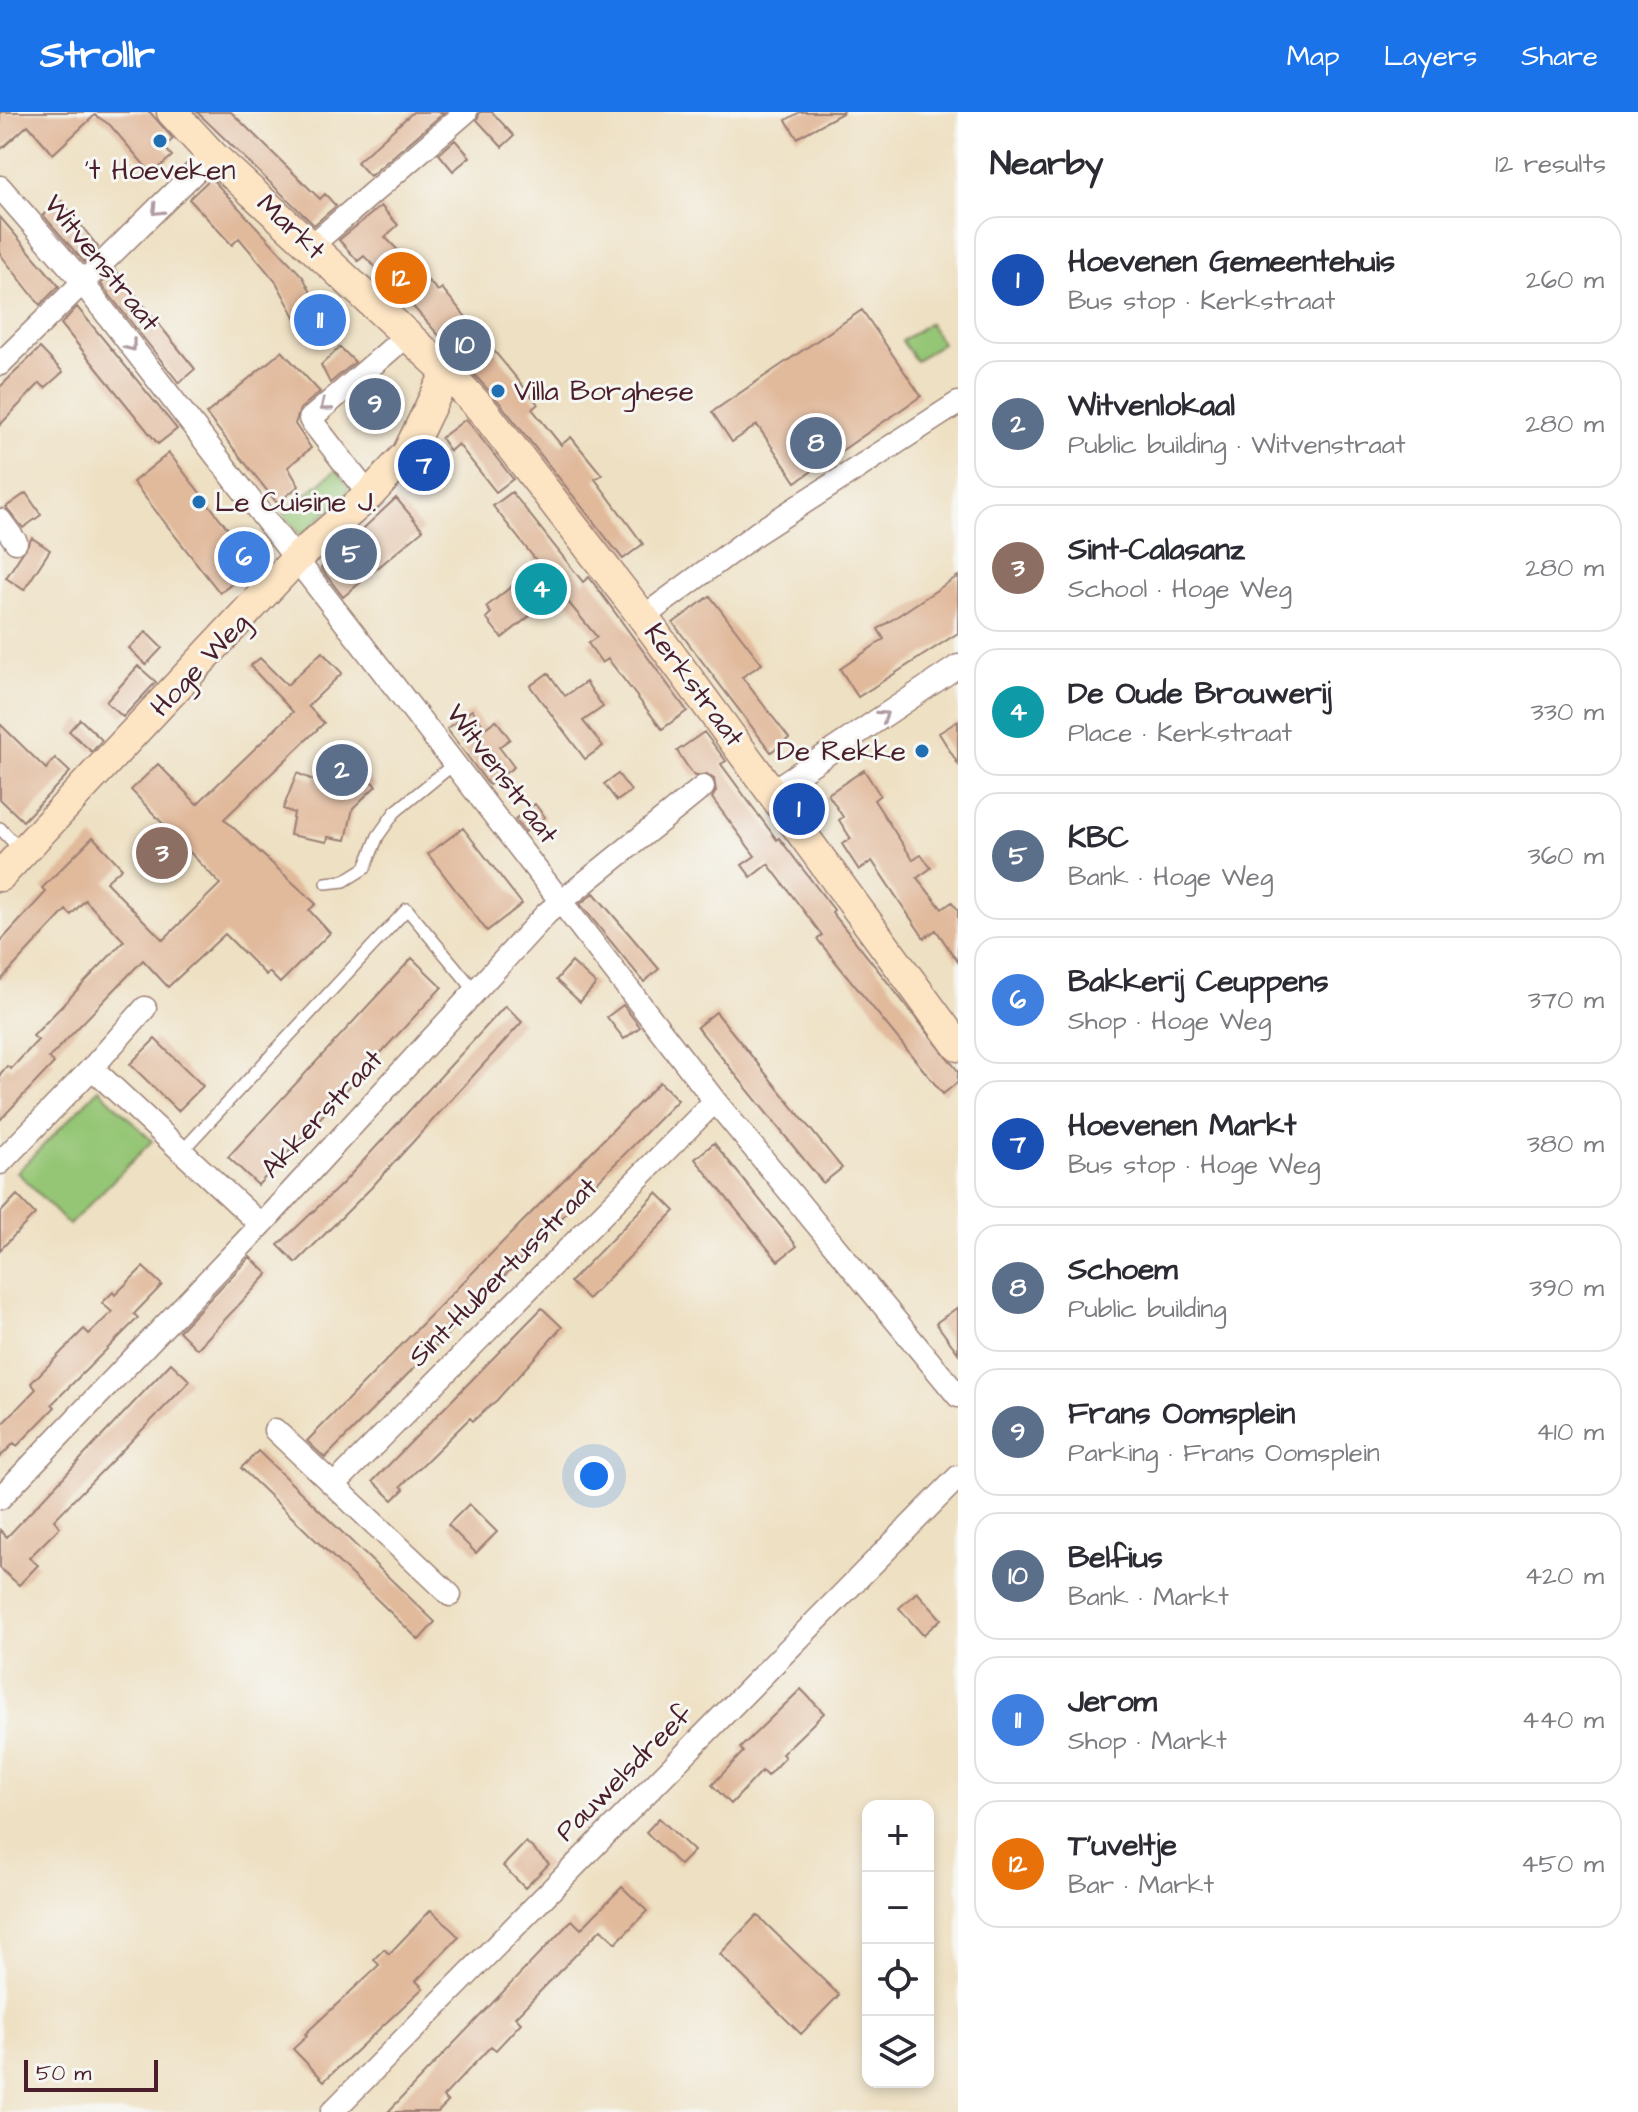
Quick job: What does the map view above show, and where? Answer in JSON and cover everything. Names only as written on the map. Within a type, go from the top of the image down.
[{"type":"main road","name":"Markt","points":[[172,112],[212,155],[405,337],[447,372]]},
{"type":"main road","name":"Hoge Weg","points":[[0,876],[296,559],[369,495],[407,454],[447,372]]},
{"type":"main road","name":"Kerkstraat","points":[[447,372],[485,413],[643,617],[958,1046]]},
{"type":"street","points":[[311,246],[466,112]]},
{"type":"street","points":[[0,364],[212,155]]},
{"type":"street","name":"Witvenstraat","points":[[0,187],[83,284],[456,762],[715,1101],[958,1396]]},
{"type":"street","points":[[369,495],[310,419],[405,337]]},
{"type":"street","points":[[643,617],[757,533],[958,403]]},
{"type":"street","points":[[0,520],[16,542]]},
{"type":"street","points":[[772,791],[958,666]]},
{"type":"street","name":"Akkerstraat","points":[[0,1498],[261,1225],[560,901],[703,787]]},
{"type":"street","points":[[0,1163],[145,1008]]},
{"type":"street","points":[[92,1068],[261,1225]]},
{"type":"street","name":"Sint-Hubertusstraat","points":[[334,1485],[715,1101]]},
{"type":"street","points":[[275,1430],[450,1595]]},
{"type":"street","name":"Pauwelsdreef","points":[[332,2112],[958,1477]]},
{"type":"lane","points":[[326,883],[344,881],[365,868],[378,836],[395,812],[456,762]]},
{"type":"lane","points":[[0,828],[22,852]]},
{"type":"lane","points":[[182,1151],[407,909],[476,992]]},
{"type":"green space","points":[[929,323],[942,343],[916,361],[902,341]]},
{"type":"green space","points":[[336,470],[348,486],[348,492],[301,536],[283,513]]},
{"type":"green space","points":[[99,1089],[152,1141],[69,1225],[17,1172]]},
{"type":"building","points":[[0,112],[150,112],[173,139],[164,147],[172,156],[152,174],[110,125],[95,115],[53,154],[28,125],[0,150]]},
{"type":"building","points":[[197,112],[231,112],[320,199],[325,194],[336,206],[314,225]]},
{"type":"building","points":[[413,112],[445,112],[370,176],[357,162]]},
{"type":"building","points":[[480,112],[492,112],[514,136],[502,147],[477,120]]},
{"type":"building","points":[[800,112],[844,112],[797,138],[786,120]]},
{"type":"building","points":[[455,140],[470,157],[453,171],[439,154]]},
{"type":"building","points":[[211,178],[303,277],[327,323],[305,335],[276,282],[239,238],[232,245],[189,199]]},
{"type":"building","points":[[62,201],[98,247],[84,262],[43,215]]},
{"type":"building","points":[[381,206],[398,225],[385,237],[438,291],[442,288],[538,404],[532,409],[561,445],[571,437],[602,475],[595,479],[643,544],[623,559],[499,402],[398,290],[408,279],[394,286],[364,256],[358,261],[339,240]]},
{"type":"building","points":[[0,217],[59,286],[40,305],[0,254]]},
{"type":"building","points":[[115,270],[195,369],[179,383],[101,284]]},
{"type":"building","points":[[77,307],[177,429],[158,444],[61,324]]},
{"type":"building","points":[[862,310],[921,396],[796,482],[757,425],[732,442],[712,412]]},
{"type":"building","points":[[340,347],[355,362],[330,383],[321,365]]},
{"type":"building","points":[[40,348],[63,372],[45,388],[40,383],[0,425],[0,387]]},
{"type":"building","points":[[282,351],[320,392],[300,409],[295,424],[311,448],[288,467],[299,486],[277,503],[206,414]]},
{"type":"building","points":[[466,419],[513,479],[496,492],[458,444],[450,451],[441,438]]},
{"type":"building","points":[[169,453],[256,565],[220,593],[133,482]]},
{"type":"building","points":[[512,492],[583,582],[589,577],[687,711],[662,729],[608,659],[602,663],[588,643],[597,637],[564,597],[550,608],[546,603],[502,638],[486,618],[491,613],[486,607],[539,564],[493,506]]},
{"type":"building","points":[[26,493],[41,515],[23,528],[6,507]]},
{"type":"building","points":[[396,498],[423,530],[343,597],[321,568]]},
{"type":"building","points":[[32,538],[50,550],[24,590],[6,578]]},
{"type":"building","points":[[958,576],[958,633],[858,697],[840,669],[884,639],[878,629]]},
{"type":"building","points":[[710,596],[762,664],[742,677],[789,738],[771,752],[673,623]]},
{"type":"building","points":[[146,632],[162,648],[146,665],[129,648]]},
{"type":"building","points":[[322,652],[342,673],[308,706],[324,723],[224,819],[316,904],[309,910],[330,933],[280,983],[269,972],[266,975],[225,934],[168,987],[143,960],[49,1058],[54,1063],[0,1120],[0,1074],[7,1066],[11,1069],[38,1040],[33,1036],[124,941],[85,900],[71,915],[66,910],[0,981],[0,942],[46,892],[42,888],[93,837],[122,868],[106,882],[163,940],[220,884],[131,790],[158,764],[197,804],[293,712],[250,666],[260,658],[287,685]]},
{"type":"building","points":[[138,666],[156,682],[123,717],[106,702]]},
{"type":"building","points":[[548,673],[565,696],[586,682],[603,707],[583,721],[603,746],[585,759],[530,686]]},
{"type":"building","points":[[472,710],[485,728],[496,720],[510,739],[499,747],[514,767],[489,785],[447,729]]},
{"type":"building","points":[[80,719],[102,740],[92,752],[69,731]]},
{"type":"building","points":[[958,721],[958,764],[939,733]]},
{"type":"building","points":[[0,724],[46,769],[55,758],[70,772],[23,821],[0,799]]},
{"type":"building","points":[[704,732],[726,761],[721,764],[777,840],[779,838],[834,910],[832,912],[958,1071],[958,1082],[943,1094],[817,939],[822,935],[768,864],[751,877],[742,865],[755,856],[712,798],[716,791],[714,779],[707,774],[694,776],[677,751]]},
{"type":"building","points":[[354,754],[368,769],[363,773],[376,786],[353,808],[346,840],[328,837],[327,842],[290,835],[294,813],[283,809],[297,773],[313,780],[339,756],[346,762]]},
{"type":"building","points":[[864,770],[880,795],[874,800],[913,860],[921,855],[931,868],[917,878],[942,909],[952,902],[958,910],[958,962],[936,930],[924,938],[872,861],[859,870],[842,844],[851,839],[839,820],[843,817],[828,794]]},
{"type":"building","points":[[618,774],[631,791],[617,801],[604,784]]},
{"type":"building","points":[[535,804],[545,817],[525,832],[515,819]]},
{"type":"building","points":[[463,828],[522,904],[487,931],[428,854]]},
{"type":"building","points":[[594,893],[659,969],[644,982],[580,904]]},
{"type":"building","points":[[412,958],[442,987],[258,1185],[228,1157]]},
{"type":"building","points":[[572,962],[596,984],[580,1002],[556,980]]},
{"type":"building","points":[[623,1005],[640,1027],[624,1039],[607,1017]]},
{"type":"building","points":[[505,1006],[522,1022],[371,1188],[296,1263],[278,1245],[342,1184]]},
{"type":"building","points":[[716,1012],[842,1168],[823,1183],[697,1027]]},
{"type":"building","points":[[155,1039],[203,1086],[178,1111],[130,1064]]},
{"type":"building","points":[[660,1082],[678,1100],[325,1458],[307,1441]]},
{"type":"building","points":[[714,1143],[797,1246],[778,1261],[695,1159]]},
{"type":"building","points":[[657,1193],[675,1211],[588,1299],[570,1282]]},
{"type":"building","points":[[17,1195],[35,1214],[0,1250],[0,1213]]},
{"type":"building","points":[[250,1257],[268,1274],[197,1349],[179,1331]]},
{"type":"building","points":[[143,1267],[162,1285],[134,1314],[138,1318],[52,1404],[55,1407],[17,1446],[14,1443],[0,1457],[0,1426],[36,1389],[31,1383],[84,1329],[89,1334],[112,1312],[102,1303],[113,1292],[115,1295]]},
{"type":"building","points":[[958,1307],[958,1353],[936,1323]]},
{"type":"building","points":[[542,1308],[562,1327],[497,1400],[473,1421],[470,1418],[401,1486],[404,1489],[393,1500],[373,1481]]},
{"type":"building","points":[[171,1363],[190,1381],[54,1520],[60,1527],[29,1558],[38,1565],[19,1585],[0,1568],[0,1530],[7,1537]]},
{"type":"building","points":[[258,1451],[435,1622],[419,1640],[241,1468]]},
{"type":"building","points":[[469,1504],[497,1532],[476,1553],[448,1525]]},
{"type":"building","points":[[917,1592],[941,1619],[923,1635],[899,1608]]},
{"type":"building","points":[[801,1689],[824,1713],[782,1754],[785,1757],[767,1776],[762,1771],[731,1804],[712,1785],[743,1752],[740,1748]]},
{"type":"building","points":[[659,1818],[694,1851],[680,1865],[646,1832]]},
{"type":"building","points":[[526,1842],[549,1864],[525,1888],[503,1866]]},
{"type":"building","points":[[622,1887],[647,1911],[616,1943],[601,1929],[515,2017],[521,2023],[496,2050],[491,2046],[443,2097],[448,2102],[438,2112],[388,2112],[572,1920],[581,1929]]},
{"type":"building","points":[[431,1910],[459,1937],[416,1981],[423,1988],[324,2081],[293,2049],[379,1965],[374,1959],[384,1949],[389,1954]]},
{"type":"building","points":[[757,1915],[839,1995],[801,2034],[720,1954]]},
{"type":"place","name":"'t Hoeveken","points":[[160,141]]},
{"type":"place","name":"T'uveltje","points":[[401,278]]},
{"type":"place","name":"Jerom","points":[[320,320]]},
{"type":"place","name":"Belfius","points":[[465,345]]},
{"type":"place","name":"Villa Borghese","points":[[498,391]]},
{"type":"place","name":"Frans Oomsplein","points":[[375,404]]},
{"type":"place","name":"Schoem","points":[[816,443]]},
{"type":"place","name":"Hoevenen Markt","points":[[424,465]]},
{"type":"place","name":"Le Cuisine J.","points":[[199,502]]},
{"type":"place","name":"KBC","points":[[351,554]]},
{"type":"place","name":"Bakkerij Ceuppens","points":[[244,557]]},
{"type":"place","name":"De Oude Brouwerij","points":[[541,589]]},
{"type":"place","name":"De Rekke","points":[[922,751]]},
{"type":"place","name":"Witvenlokaal","points":[[342,770]]},
{"type":"place","name":"Hoevenen Gemeentehuis","points":[[799,809]]},
{"type":"place","name":"Sint-Calasanz","points":[[162,853]]}]
